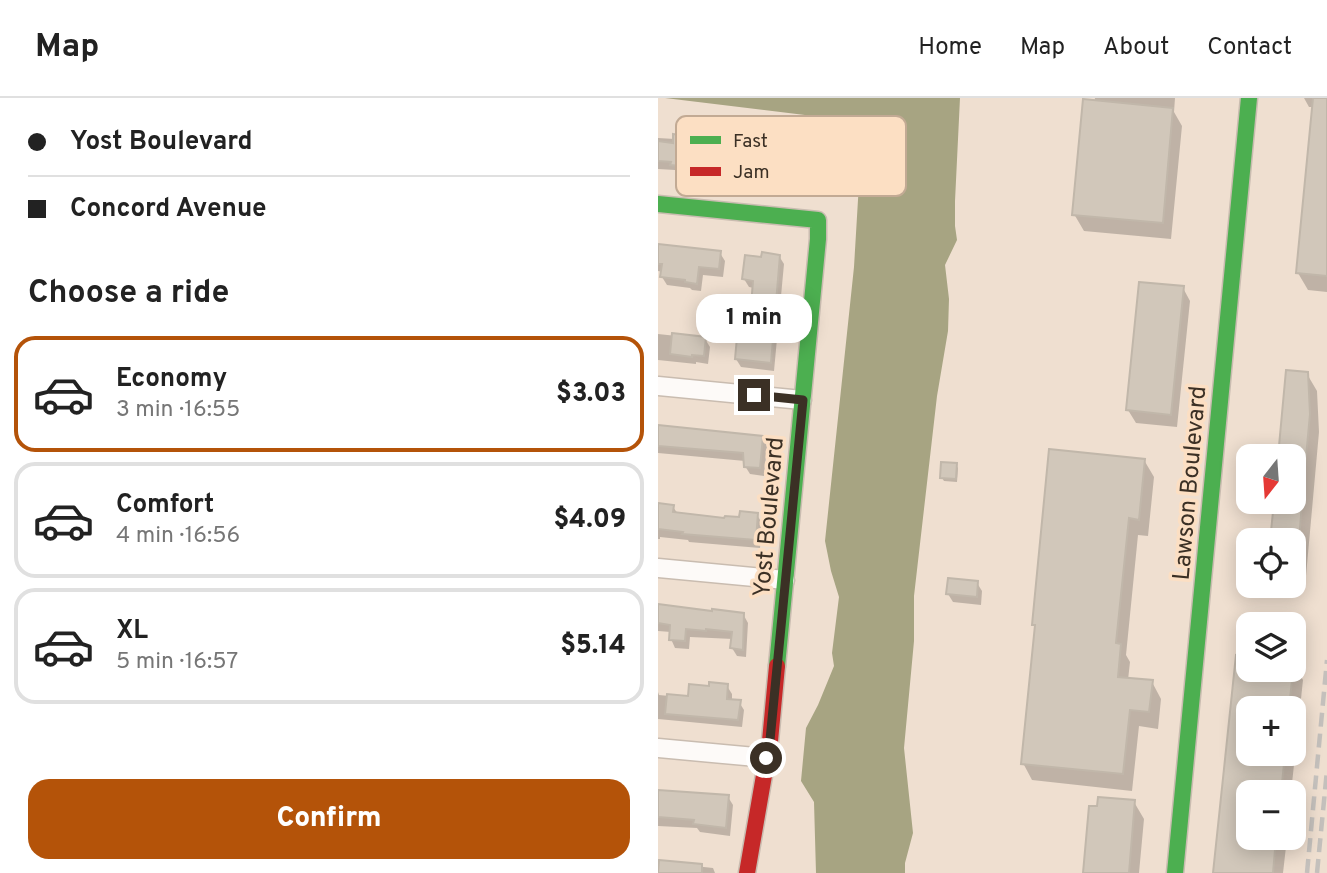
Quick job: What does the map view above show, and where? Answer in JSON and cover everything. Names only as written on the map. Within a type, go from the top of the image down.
[{"type":"street","name":"Lawson Boulevard","points":[[1175,873],[1249,98]]},
{"type":"street","name":"Yost Boulevard","points":[[658,204],[818,220],[770,740],[747,873]]},
{"type":"street","points":[[658,386],[803,400]]},
{"type":"street","points":[[658,568],[785,580]]},
{"type":"street","points":[[658,748],[766,758]]},
{"type":"shaded area","points":[[665,98],[960,98],[955,201],[957,240],[945,265],[949,299],[948,331],[937,396],[914,596],[914,641],[904,748],[913,833],[905,873],[816,873],[814,802],[801,781],[806,728],[834,666],[832,653],[839,597],[825,541],[854,267],[858,196],[906,196],[906,116],[813,116]]},
{"type":"building","points":[[1313,98],[1327,98],[1327,276],[1296,273]]},
{"type":"building","points":[[1083,99],[1173,108],[1163,223],[1072,215]]},
{"type":"building","points":[[673,134],[676,134],[676,166],[670,165],[671,162],[658,161],[658,141],[673,143]]},
{"type":"building","points":[[658,244],[721,251],[719,269],[699,267],[697,284],[660,277],[662,264],[658,264]]},
{"type":"building","points":[[762,252],[780,255],[771,363],[735,359],[737,337],[751,338],[753,281],[742,279],[745,255],[761,257]]},
{"type":"building","points":[[1139,282],[1184,286],[1171,415],[1126,410]]},
{"type":"building","points":[[672,333],[706,337],[704,356],[670,354]]},
{"type":"building","points":[[1286,370],[1308,372],[1310,414],[1306,457],[1306,444],[1279,444]]},
{"type":"building","points":[[658,425],[763,436],[760,468],[744,467],[743,453],[658,446]]},
{"type":"building","points":[[1049,449],[1145,459],[1139,520],[1129,518],[1116,643],[1121,644],[1118,677],[1153,680],[1149,712],[1130,710],[1123,774],[1021,764]]},
{"type":"building","points":[[941,462],[957,463],[956,479],[940,478]]},
{"type":"building","points":[[658,503],[674,505],[673,512],[724,518],[739,517],[740,511],[758,513],[756,540],[682,534],[683,532],[658,529]]},
{"type":"building","points":[[1273,514],[1301,514],[1300,528],[1271,528]]},
{"type":"building","points":[[948,578],[978,581],[977,597],[946,594]]},
{"type":"building","points":[[658,604],[744,613],[743,650],[730,648],[732,632],[686,629],[685,641],[669,640],[670,625],[658,623]]},
{"type":"building","points":[[1236,655],[1236,682],[1292,682],[1290,696],[1236,696],[1236,766],[1284,766],[1282,780],[1236,780],[1236,850],[1275,850],[1273,873],[1213,873]]},
{"type":"building","points":[[709,682],[728,684],[727,699],[741,700],[738,720],[665,714],[667,694],[688,696],[689,684],[709,686]]},
{"type":"building","points":[[658,790],[729,795],[726,828],[693,824],[694,820],[658,817]]},
{"type":"building","points":[[1098,797],[1135,800],[1129,873],[1083,873],[1089,806],[1097,806]]},
{"type":"building","points":[[659,860],[702,864],[702,873],[658,873]]},
{"type":"railway","points":[[1307,873],[1327,660]]},
{"type":"railway","points":[[1317,873],[1327,770]]},
{"type":"traffic: fast","points":[[1175,873],[1249,98]]},
{"type":"traffic: fast","points":[[658,204],[818,220],[777,666]]},
{"type":"traffic: jam","points":[[747,873],[770,741],[777,666]]},
{"type":"route","points":[[754,395],[803,400],[770,740],[766,758]]}]
